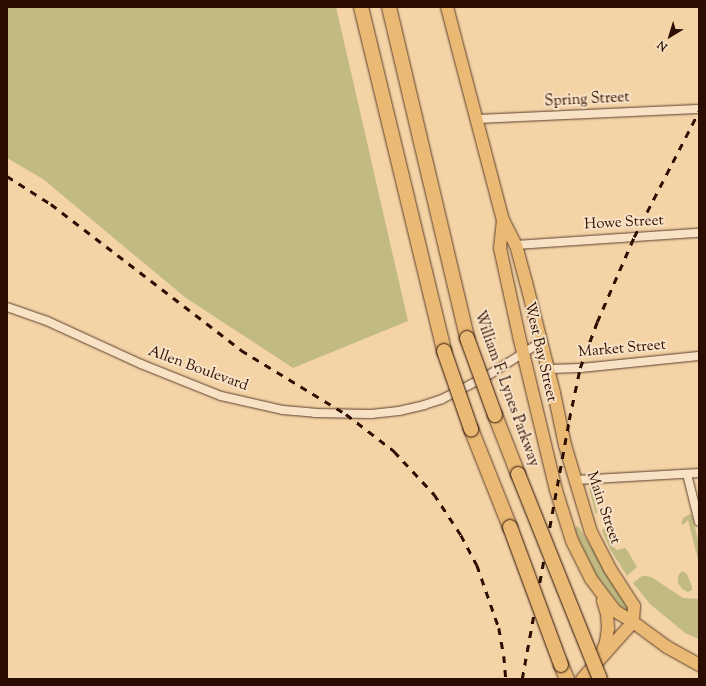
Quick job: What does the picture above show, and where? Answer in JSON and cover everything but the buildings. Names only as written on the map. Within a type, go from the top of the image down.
[{"type":"highway","points":[[361,7],[444,351],[471,429],[510,527],[566,679]]},
{"type":"highway","name":"William F. Lynes Parkway","points":[[389,7],[467,338],[518,474],[600,679]]},
{"type":"main road","name":"West Bay Street","points":[[447,7],[503,220],[516,245],[548,369],[565,445]]},
{"type":"main road","name":"West Bay Street","points":[[503,220],[500,248],[523,354],[556,490],[572,541],[581,561],[601,594]]},
{"type":"main road","name":"Main Street","points":[[565,445],[591,532],[599,549],[634,606],[633,622]]},
{"type":"main road","points":[[601,594],[615,611],[633,622],[667,647],[699,665]]},
{"type":"main road","points":[[599,660],[606,642],[608,628],[607,614],[601,594]]},
{"type":"main road","points":[[582,679],[633,622]]},
{"type":"street","name":"Spring Street","points":[[476,119],[699,109]]},
{"type":"street","name":"Howe Street","points":[[516,245],[699,233]]},
{"type":"street","name":"Allen Boulevard","points":[[7,307],[48,321],[141,364],[221,396],[283,410],[315,413],[371,414],[399,411],[424,405],[442,398],[523,354],[541,342]]},
{"type":"street","name":"Market Street","points":[[548,369],[580,368],[699,356]]},
{"type":"street","points":[[576,480],[699,473]]},
{"type":"street","points":[[687,474],[699,522]]},
{"type":"shaded area","points":[[7,7],[336,7],[408,321],[293,368],[186,298],[43,179],[7,158]]},
{"type":"shaded area","points":[[599,482],[601,484],[593,495],[597,512],[596,515],[589,489],[594,484]]},
{"type":"shaded area","points":[[690,514],[692,516],[699,543],[699,564],[688,520],[684,524],[681,524],[683,518]]},
{"type":"shaded area","points":[[578,526],[629,607],[627,614],[597,576],[579,539],[575,528]]},
{"type":"shaded area","points":[[612,527],[610,531],[615,537],[614,540],[610,541],[611,545],[617,550],[625,548],[637,567],[627,576],[610,549],[602,531],[603,529]]},
{"type":"shaded area","points":[[682,571],[687,574],[692,587],[692,590],[688,592],[682,589],[678,583],[678,576]]},
{"type":"shaded area","points":[[642,576],[653,578],[683,598],[699,599],[699,639],[685,633],[650,604],[633,583]]},
{"type":"railway","points":[[522,679],[569,420],[580,368],[597,322],[634,237],[699,111]]},
{"type":"railway","points":[[7,176],[51,204],[241,350],[346,414],[394,451],[434,494],[461,535],[477,565],[499,628],[506,679]]}]
